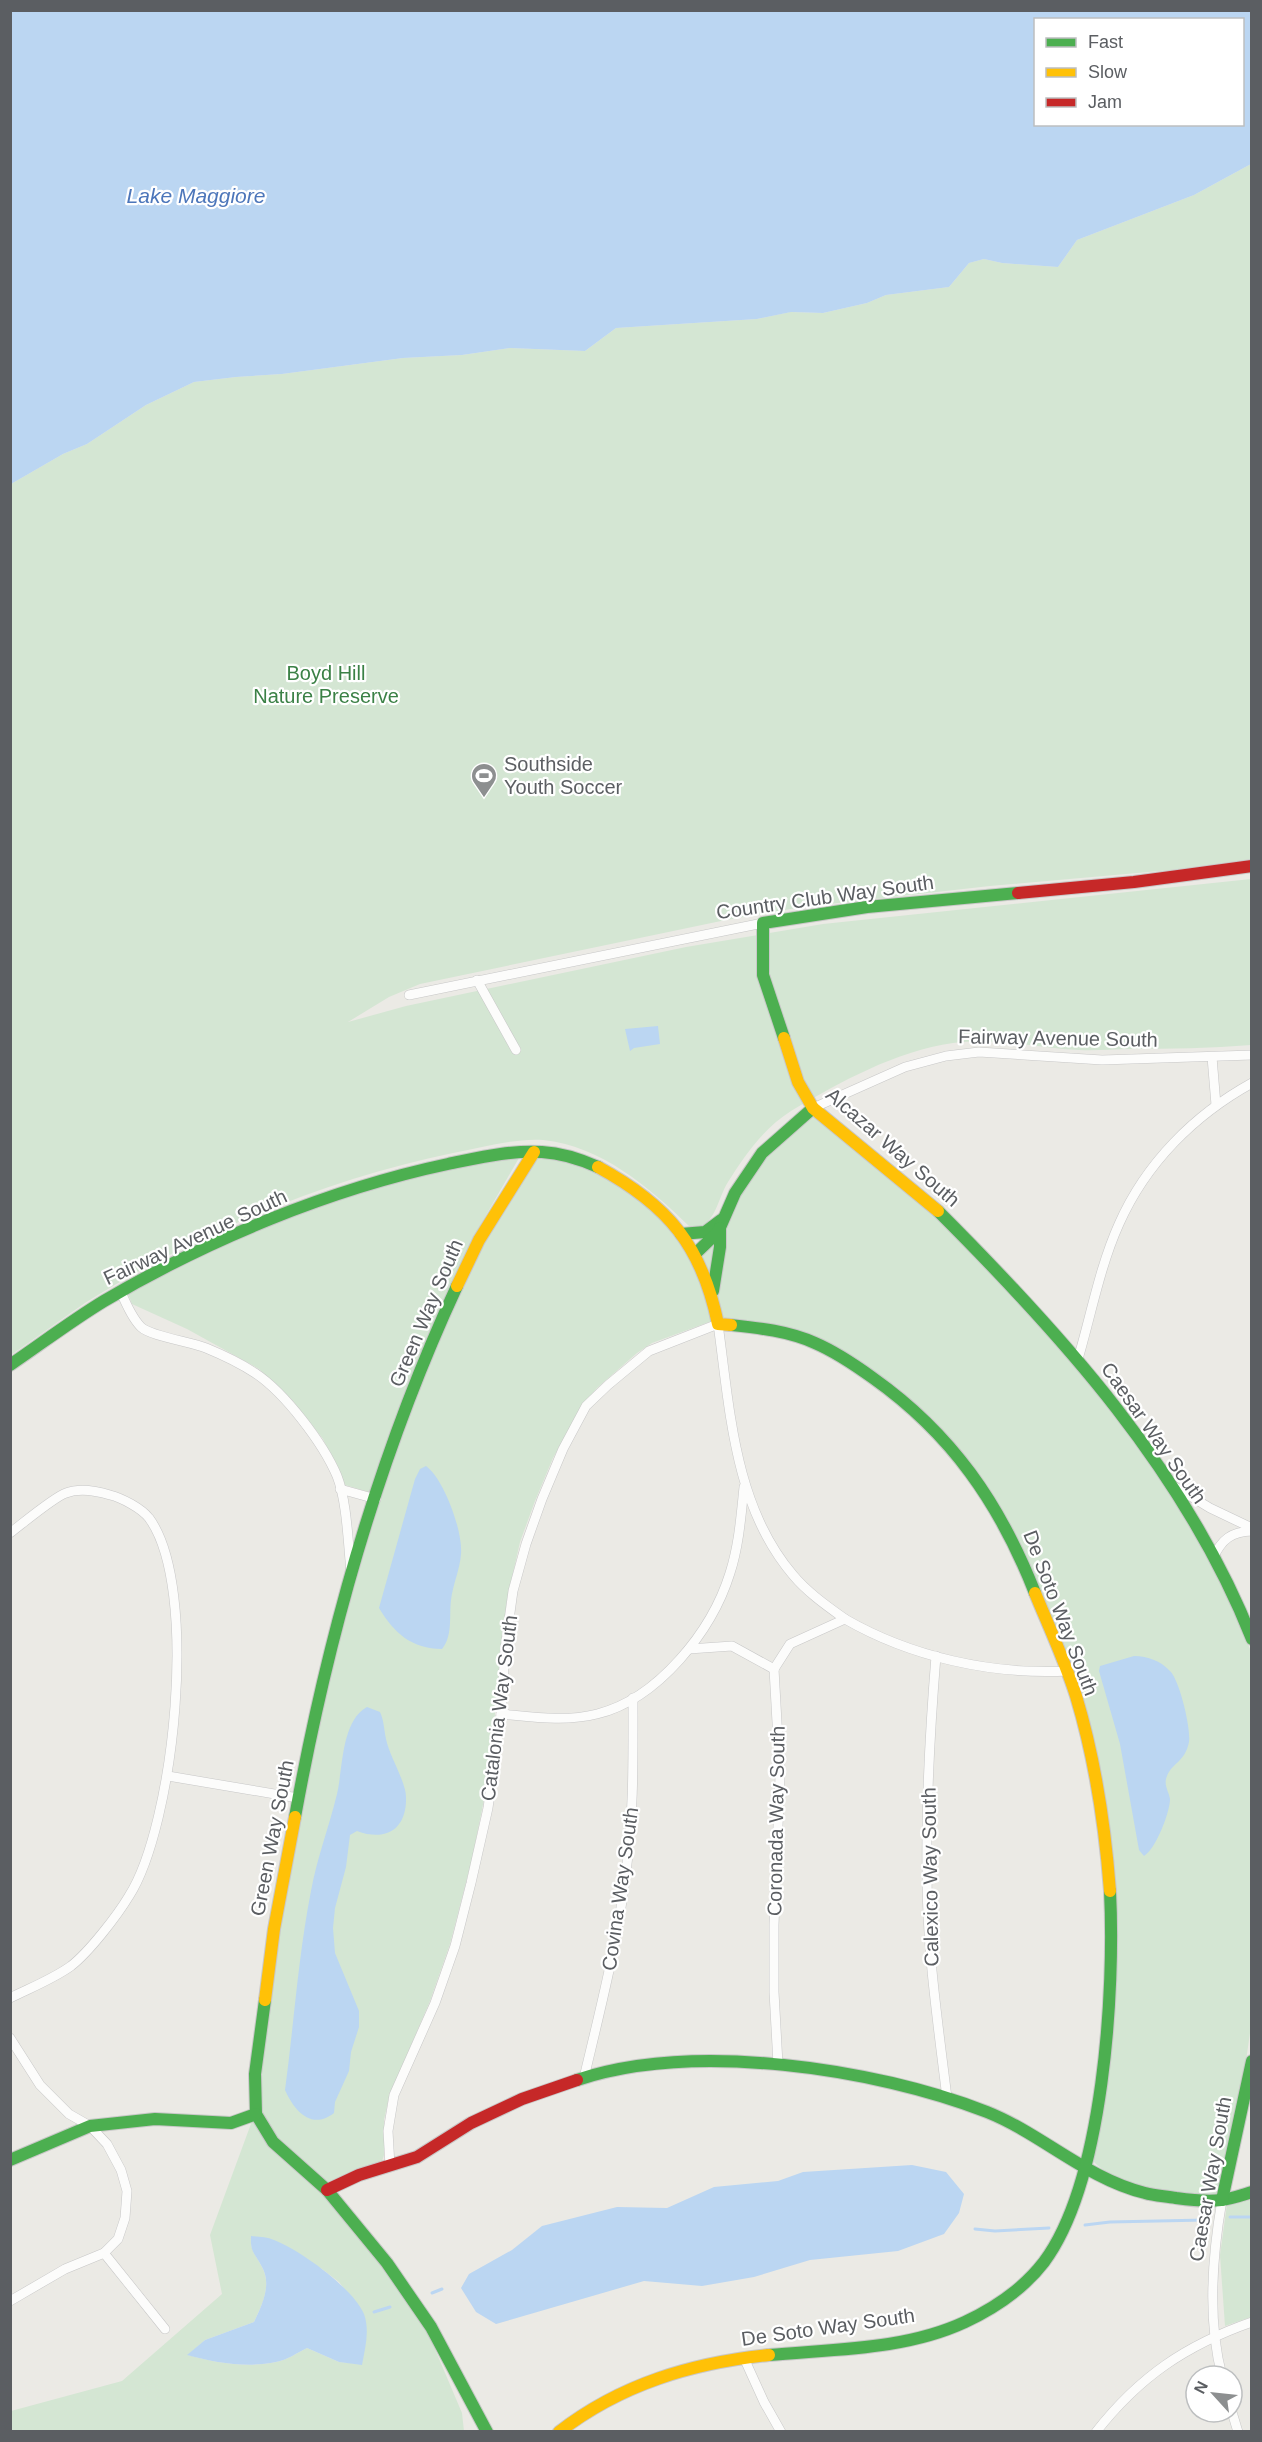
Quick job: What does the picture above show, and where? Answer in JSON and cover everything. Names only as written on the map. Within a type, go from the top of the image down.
[{"type":"street","name":"Country Club Way South","points":[[409,995],[763,923],[867,907],[1134,882],[1251,866]]},
{"type":"street","name":"Alcazar Way South","points":[[763,923],[764,975],[798,1082],[813,1108],[929,1201],[1015,1288],[1078,1359]]},
{"type":"street","points":[[477,980],[516,1050]]},
{"type":"street","name":"Fairway Avenue South","points":[[695,1254],[714,1238],[746,1174],[762,1153],[798,1119],[813,1108],[905,1067],[946,1056],[979,1052],[1102,1060],[1251,1055]]},
{"type":"street","points":[[1212,1057],[1216,1105]]},
{"type":"street","name":"Caesar Way South","points":[[1251,1083],[1188,1126],[1163,1153],[1138,1188],[1119,1223],[1107,1255],[1078,1359],[1114,1404],[1170,1484],[1214,1558],[1239,1606],[1251,1639]]},
{"type":"street","name":"Fairway Avenue South","points":[[10,1365],[121,1292],[271,1218],[344,1192],[421,1169],[495,1155],[534,1152],[555,1154],[610,1173],[634,1188],[654,1205],[681,1234],[695,1254],[705,1274],[718,1324]]},
{"type":"street","name":"Green Way South","points":[[256,2114],[255,2074],[264,2000],[298,1798],[322,1688],[351,1573],[431,1343],[479,1240],[534,1152]]},
{"type":"street","points":[[681,1234],[705,1232],[722,1222]]},
{"type":"street","points":[[712,1296],[722,1222]]},
{"type":"street","name":"Green Way South","points":[[121,1292],[129,1310],[142,1329],[205,1348],[257,1373],[289,1405],[319,1442],[338,1477],[351,1573]]},
{"type":"street","points":[[718,1324],[733,1433],[744,1485],[757,1519],[774,1550],[794,1576],[845,1619],[889,1641],[936,1656],[990,1668],[1029,1673],[1068,1671]]},
{"type":"street","name":"De Soto Way South","points":[[559,2432],[591,2407],[626,2390],[661,2377],[744,2358],[893,2343],[962,2324],[986,2313],[1024,2284],[1050,2252],[1068,2219],[1085,2166],[1109,2019],[1111,1946],[1108,1870],[1099,1796],[1068,1671],[1006,1527],[959,1457],[928,1421],[886,1386],[853,1364],[811,1341],[768,1329],[718,1324]]},
{"type":"street","name":"Catalonia Way South","points":[[390,2166],[388,2131],[394,2096],[435,2003],[455,1946],[488,1808],[501,1714],[505,1649],[513,1591],[526,1544],[563,1449],[586,1406],[608,1384],[649,1351],[718,1324]]},
{"type":"street","points":[[1170,1484],[1251,1529]]},
{"type":"street","points":[[501,1714],[541,1718],[574,1718],[616,1708],[662,1678],[689,1649],[709,1620],[730,1574],[739,1534],[744,1485]]},
{"type":"street","points":[[340,1488],[376,1499]]},
{"type":"street","points":[[10,1533],[65,1493],[95,1491],[120,1497],[148,1516],[169,1564],[175,1602],[175,1702],[168,1776],[146,1864],[129,1897],[71,1965],[10,1998]]},
{"type":"street","points":[[1214,1558],[1226,1537],[1251,1529]]},
{"type":"street","points":[[689,1649],[732,1646],[774,1669],[789,1644],[845,1619]]},
{"type":"street","name":"Calexico Way South","points":[[936,1656],[928,1750],[927,1877],[933,1988],[947,2098]]},
{"type":"street","name":"Coronada Way South","points":[[774,1669],[780,1776],[774,1925],[774,1992],[778,2064]]},
{"type":"street","name":"Covina Way South","points":[[584,2078],[608,1979],[626,1872],[633,1789],[633,1698]]},
{"type":"street","points":[[168,1776],[298,1798]]},
{"type":"street","points":[[10,2038],[40,2085],[69,2114],[90,2126],[107,2144],[121,2170],[126,2192],[125,2218],[118,2239],[104,2253],[65,2269],[10,2301]]},
{"type":"street","points":[[327,2190],[359,2175],[417,2157],[471,2123],[522,2099],[584,2078],[633,2068],[686,2062],[730,2061],[778,2064],[829,2071],[890,2083],[947,2098],[989,2113],[1025,2130],[1115,2182],[1144,2193],[1198,2201],[1222,2200],[1251,2192]]},
{"type":"street","name":"Caesar Way South","points":[[1220,2364],[1212,2298],[1213,2263],[1222,2200],[1251,2061]]},
{"type":"street","points":[[10,2160],[90,2126],[155,2119],[186,2119],[211,2124],[231,2123],[256,2114],[273,2142],[327,2190],[387,2263],[431,2327],[487,2432]]},
{"type":"street","points":[[104,2253],[165,2329]]},
{"type":"street","points":[[1096,2432],[1111,2412],[1137,2386],[1176,2357],[1216,2334],[1251,2322]]},
{"type":"street","points":[[744,2358],[781,2432]]},
{"type":"green space","name":"Boyd Hill Nature Preserve","points":[[1251,164],[1251,859],[1171,870],[990,886],[802,907],[721,921],[420,984],[389,997],[348,1022],[406,1006],[686,947],[823,924],[1251,879],[1251,1045],[1085,1050],[969,1041],[911,1053],[849,1079],[791,1111],[772,1125],[748,1152],[728,1182],[713,1215],[697,1229],[689,1226],[641,1183],[623,1171],[585,1150],[564,1144],[543,1140],[509,1142],[405,1164],[310,1194],[216,1232],[171,1254],[85,1303],[11,1355],[11,484],[63,454],[87,444],[146,405],[194,382],[282,374],[403,358],[462,355],[510,348],[585,351],[616,328],[757,319],[790,312],[823,313],[867,303],[886,295],[949,287],[969,263],[984,259],[1002,263],[1058,267],[1077,240],[1194,195]]},
{"type":"green space","points":[[814,1115],[900,1182],[946,1225],[984,1263],[1098,1394],[1149,1462],[1195,1534],[1234,1610],[1250,1649],[1251,2026],[1244,2075],[1218,2195],[1187,2194],[1130,2182],[1100,2167],[1091,2158],[1114,2016],[1116,1903],[1115,1867],[1096,1750],[1079,1692],[967,1458],[932,1418],[896,1386],[856,1360],[723,1321],[699,1251],[767,1156]]},
{"type":"green space","points":[[532,1157],[560,1161],[588,1169],[638,1198],[659,1217],[678,1239],[693,1264],[706,1294],[712,1321],[652,1343],[637,1353],[597,1388],[582,1406],[553,1458],[520,1542],[507,1600],[488,1780],[472,1859],[450,1944],[430,2001],[389,2097],[384,2120],[382,2161],[328,2183],[289,2151],[272,2132],[265,2121],[260,2096],[261,2059],[283,1908],[298,1826],[346,1617],[405,1427],[454,1304],[482,1244]]},
{"type":"green space","points":[[519,1158],[474,1236],[426,1340],[372,1493],[345,1485],[323,1439],[293,1401],[259,1369],[187,1329],[132,1304],[128,1294],[220,1248],[317,1206],[418,1175],[468,1164]]},
{"type":"green space","points":[[254,2120],[323,2193],[383,2265],[426,2328],[462,2413],[464,2431],[11,2432],[11,2411],[122,2381],[222,2294],[210,2235]],"holes":[[[251,2237],[322,2269],[339,2282],[363,2313],[362,2364],[339,2362],[307,2348],[280,2361],[254,2365],[221,2362],[188,2355],[205,2340],[254,2322],[265,2295],[266,2281],[262,2267],[252,2249]]]},
{"type":"green space","points":[[1251,2197],[1251,2317],[1225,2326],[1220,2255],[1227,2204]]},
{"type":"water","name":"Lake Maggiore","points":[[11,10],[1251,11],[1251,164],[1194,195],[1077,240],[1058,267],[1002,263],[984,259],[969,263],[949,287],[886,295],[867,303],[823,313],[791,312],[757,319],[616,328],[585,351],[510,348],[462,355],[403,358],[282,374],[194,382],[146,405],[87,444],[63,454],[11,484]]},
{"type":"water","points":[[658,1026],[660,1044],[634,1048],[630,1051],[625,1029]]},
{"type":"water","points":[[426,1466],[446,1493],[456,1519],[461,1544],[460,1560],[451,1600],[448,1638],[442,1649],[422,1646],[405,1638],[391,1625],[379,1608],[415,1479],[420,1469]]},
{"type":"water","points":[[1134,1656],[1154,1660],[1171,1672],[1181,1695],[1189,1735],[1185,1754],[1169,1772],[1166,1779],[1170,1799],[1165,1821],[1158,1838],[1144,1856],[1139,1850],[1120,1744],[1099,1671],[1100,1666]]},
{"type":"water","points":[[367,1707],[380,1712],[388,1745],[405,1791],[405,1808],[399,1825],[386,1834],[367,1834],[357,1831],[350,1835],[346,1867],[335,1908],[333,1928],[335,1953],[359,2011],[359,2027],[351,2052],[349,2071],[335,2102],[334,2113],[318,2120],[304,2116],[298,2111],[285,2090],[303,1941],[314,1879],[337,1794],[344,1746],[352,1723]]},
{"type":"water","points":[[912,2165],[946,2172],[964,2194],[959,2213],[944,2234],[898,2251],[810,2260],[754,2277],[702,2286],[644,2281],[496,2324],[476,2312],[461,2288],[469,2274],[512,2250],[542,2226],[617,2207],[667,2208],[714,2187],[778,2181],[803,2172]]},
{"type":"water","points":[[251,2236],[271,2239],[285,2245],[325,2271],[349,2293],[366,2320],[362,2365],[339,2362],[307,2348],[280,2361],[254,2365],[220,2362],[187,2355],[205,2340],[254,2322],[265,2295],[266,2281],[262,2267],[252,2250]]},
{"type":"waterway","points":[[1230,2217],[1252,2217]]},
{"type":"waterway","points":[[1085,2225],[1110,2222],[1205,2220]]},
{"type":"waterway","points":[[975,2229],[995,2231],[1049,2228]]},
{"type":"waterway","points":[[432,2293],[442,2289]]},
{"type":"waterway","points":[[374,2312],[390,2307]]},
{"type":"traffic: fast","points":[[784,1038],[763,975],[763,923],[867,907],[1018,893]]},
{"type":"traffic: fast","points":[[695,1254],[718,1232],[735,1193],[762,1153],[813,1108]]},
{"type":"traffic: fast","points":[[10,1365],[104,1301],[185,1257],[227,1237],[314,1202],[404,1175],[506,1153],[556,1154],[598,1167]]},
{"type":"traffic: fast","points":[[938,1211],[1031,1307],[1075,1357],[1157,1463],[1193,1519],[1225,1578],[1252,1639]]},
{"type":"traffic: fast","points":[[681,1234],[705,1232],[721,1220]]},
{"type":"traffic: fast","points":[[713,1291],[720,1247],[720,1228]]},
{"type":"traffic: fast","points":[[295,1817],[323,1681],[359,1546],[403,1414],[457,1286]]},
{"type":"traffic: fast","points":[[731,1325],[784,1333],[815,1343],[852,1364],[901,1400],[950,1447],[970,1473],[1006,1530],[1035,1593]]},
{"type":"traffic: fast","points":[[769,2355],[869,2347],[942,2331],[965,2322],[998,2304],[1018,2289],[1044,2262],[1064,2227],[1080,2184],[1093,2135],[1107,2031],[1110,1979],[1110,1891]]},
{"type":"traffic: fast","points":[[265,2000],[255,2074],[256,2114],[273,2142],[327,2190],[387,2263],[431,2327],[487,2432]]},
{"type":"traffic: fast","points":[[577,2080],[624,2068],[675,2062],[728,2061],[838,2072],[942,2096],[987,2112],[1027,2132],[1104,2178],[1145,2193],[1210,2201],[1229,2199],[1252,2192]]},
{"type":"traffic: fast","points":[[1222,2200],[1252,2061]]},
{"type":"traffic: fast","points":[[10,2160],[90,2126],[155,2119],[231,2123],[256,2114]]},
{"type":"traffic: slow","points":[[784,1038],[798,1082],[813,1108],[938,1211]]},
{"type":"traffic: slow","points":[[457,1286],[479,1240],[534,1152]]},
{"type":"traffic: slow","points":[[598,1167],[623,1181],[644,1197],[678,1230],[702,1272],[718,1324],[731,1325]]},
{"type":"traffic: slow","points":[[1035,1593],[1067,1670],[1083,1720],[1098,1792],[1110,1891]]},
{"type":"traffic: slow","points":[[265,2000],[274,1929],[295,1817]]},
{"type":"traffic: slow","points":[[559,2432],[607,2401],[658,2378],[712,2364],[769,2355]]},
{"type":"traffic: jam","points":[[1018,893],[1134,882],[1252,866]]},
{"type":"traffic: jam","points":[[327,2190],[359,2175],[417,2157],[471,2123],[522,2099],[577,2080]]},
{"type":"place","name":"Southside Youth Soccer","points":[[484,799]]}]
